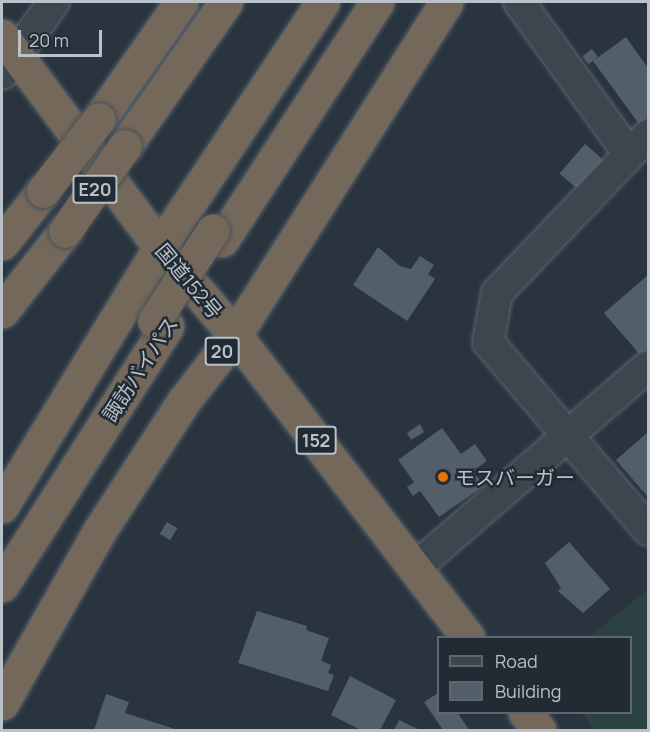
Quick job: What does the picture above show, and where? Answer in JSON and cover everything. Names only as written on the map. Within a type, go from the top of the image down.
[{"type":"highway","name":"E20","points":[[2,243],[99,119],[181,2]]},
{"type":"highway","name":"E20","points":[[2,311],[65,231],[226,2]]},
{"type":"highway","points":[[2,506],[160,247],[323,2]]},
{"type":"highway","name":"諏訪バイパス","points":[[2,585],[161,324],[363,2]]},
{"type":"highway","name":"諏訪バイパス","points":[[218,235],[377,2]]},
{"type":"highway","name":"20","points":[[2,703],[100,530],[183,402],[235,335],[446,2]]},
{"type":"highway","name":"国道152号","points":[[7,55],[160,247],[235,335],[466,636]]},
{"type":"highway","name":"諏訪バイパス","points":[[2,554],[161,324]]},
{"type":"highway","points":[[526,714],[538,730]]},
{"type":"street","points":[[7,55],[54,2]]},
{"type":"street","points":[[519,2],[639,144],[497,293],[488,342],[648,530]]},
{"type":"street","points":[[415,568],[648,366]]},
{"type":"green space","points":[[648,589],[648,730],[594,730],[583,714],[632,714],[632,636],[590,636]]},
{"type":"building","points":[[626,37],[648,68],[648,117],[639,124],[593,61]]},
{"type":"building","points":[[592,49],[598,57],[588,64],[582,56]]},
{"type":"building","points":[[585,144],[608,164],[582,193],[559,173]]},
{"type":"building","points":[[378,247],[400,266],[411,269],[420,256],[434,265],[428,274],[435,279],[407,321],[353,285]]},
{"type":"building","points":[[648,275],[648,352],[642,357],[604,313]]},
{"type":"building","points":[[420,424],[424,432],[411,440],[407,433]]},
{"type":"building","name":"モスバーガー","points":[[442,428],[461,454],[475,444],[487,461],[473,471],[484,486],[439,517],[420,491],[413,496],[407,487],[414,482],[398,460]]},
{"type":"building","points":[[648,432],[648,497],[616,460]]},
{"type":"building","points":[[167,522],[177,528],[170,540],[160,534]]},
{"type":"building","points":[[569,542],[610,589],[583,613],[558,591],[561,588],[545,563]]},
{"type":"building","points":[[257,611],[307,626],[306,630],[329,638],[321,661],[331,665],[328,673],[334,675],[328,691],[238,663]]},
{"type":"building","points":[[350,676],[396,700],[380,730],[361,730],[331,715]]},
{"type":"building","points":[[106,694],[129,702],[125,713],[178,730],[94,730]]},
{"type":"building","points":[[437,694],[437,714],[458,714],[469,730],[443,730],[424,702]]},
{"type":"building","points":[[399,720],[420,730],[394,730]]},
{"type":"place","name":"モスバーガー","points":[[443,477]]}]
